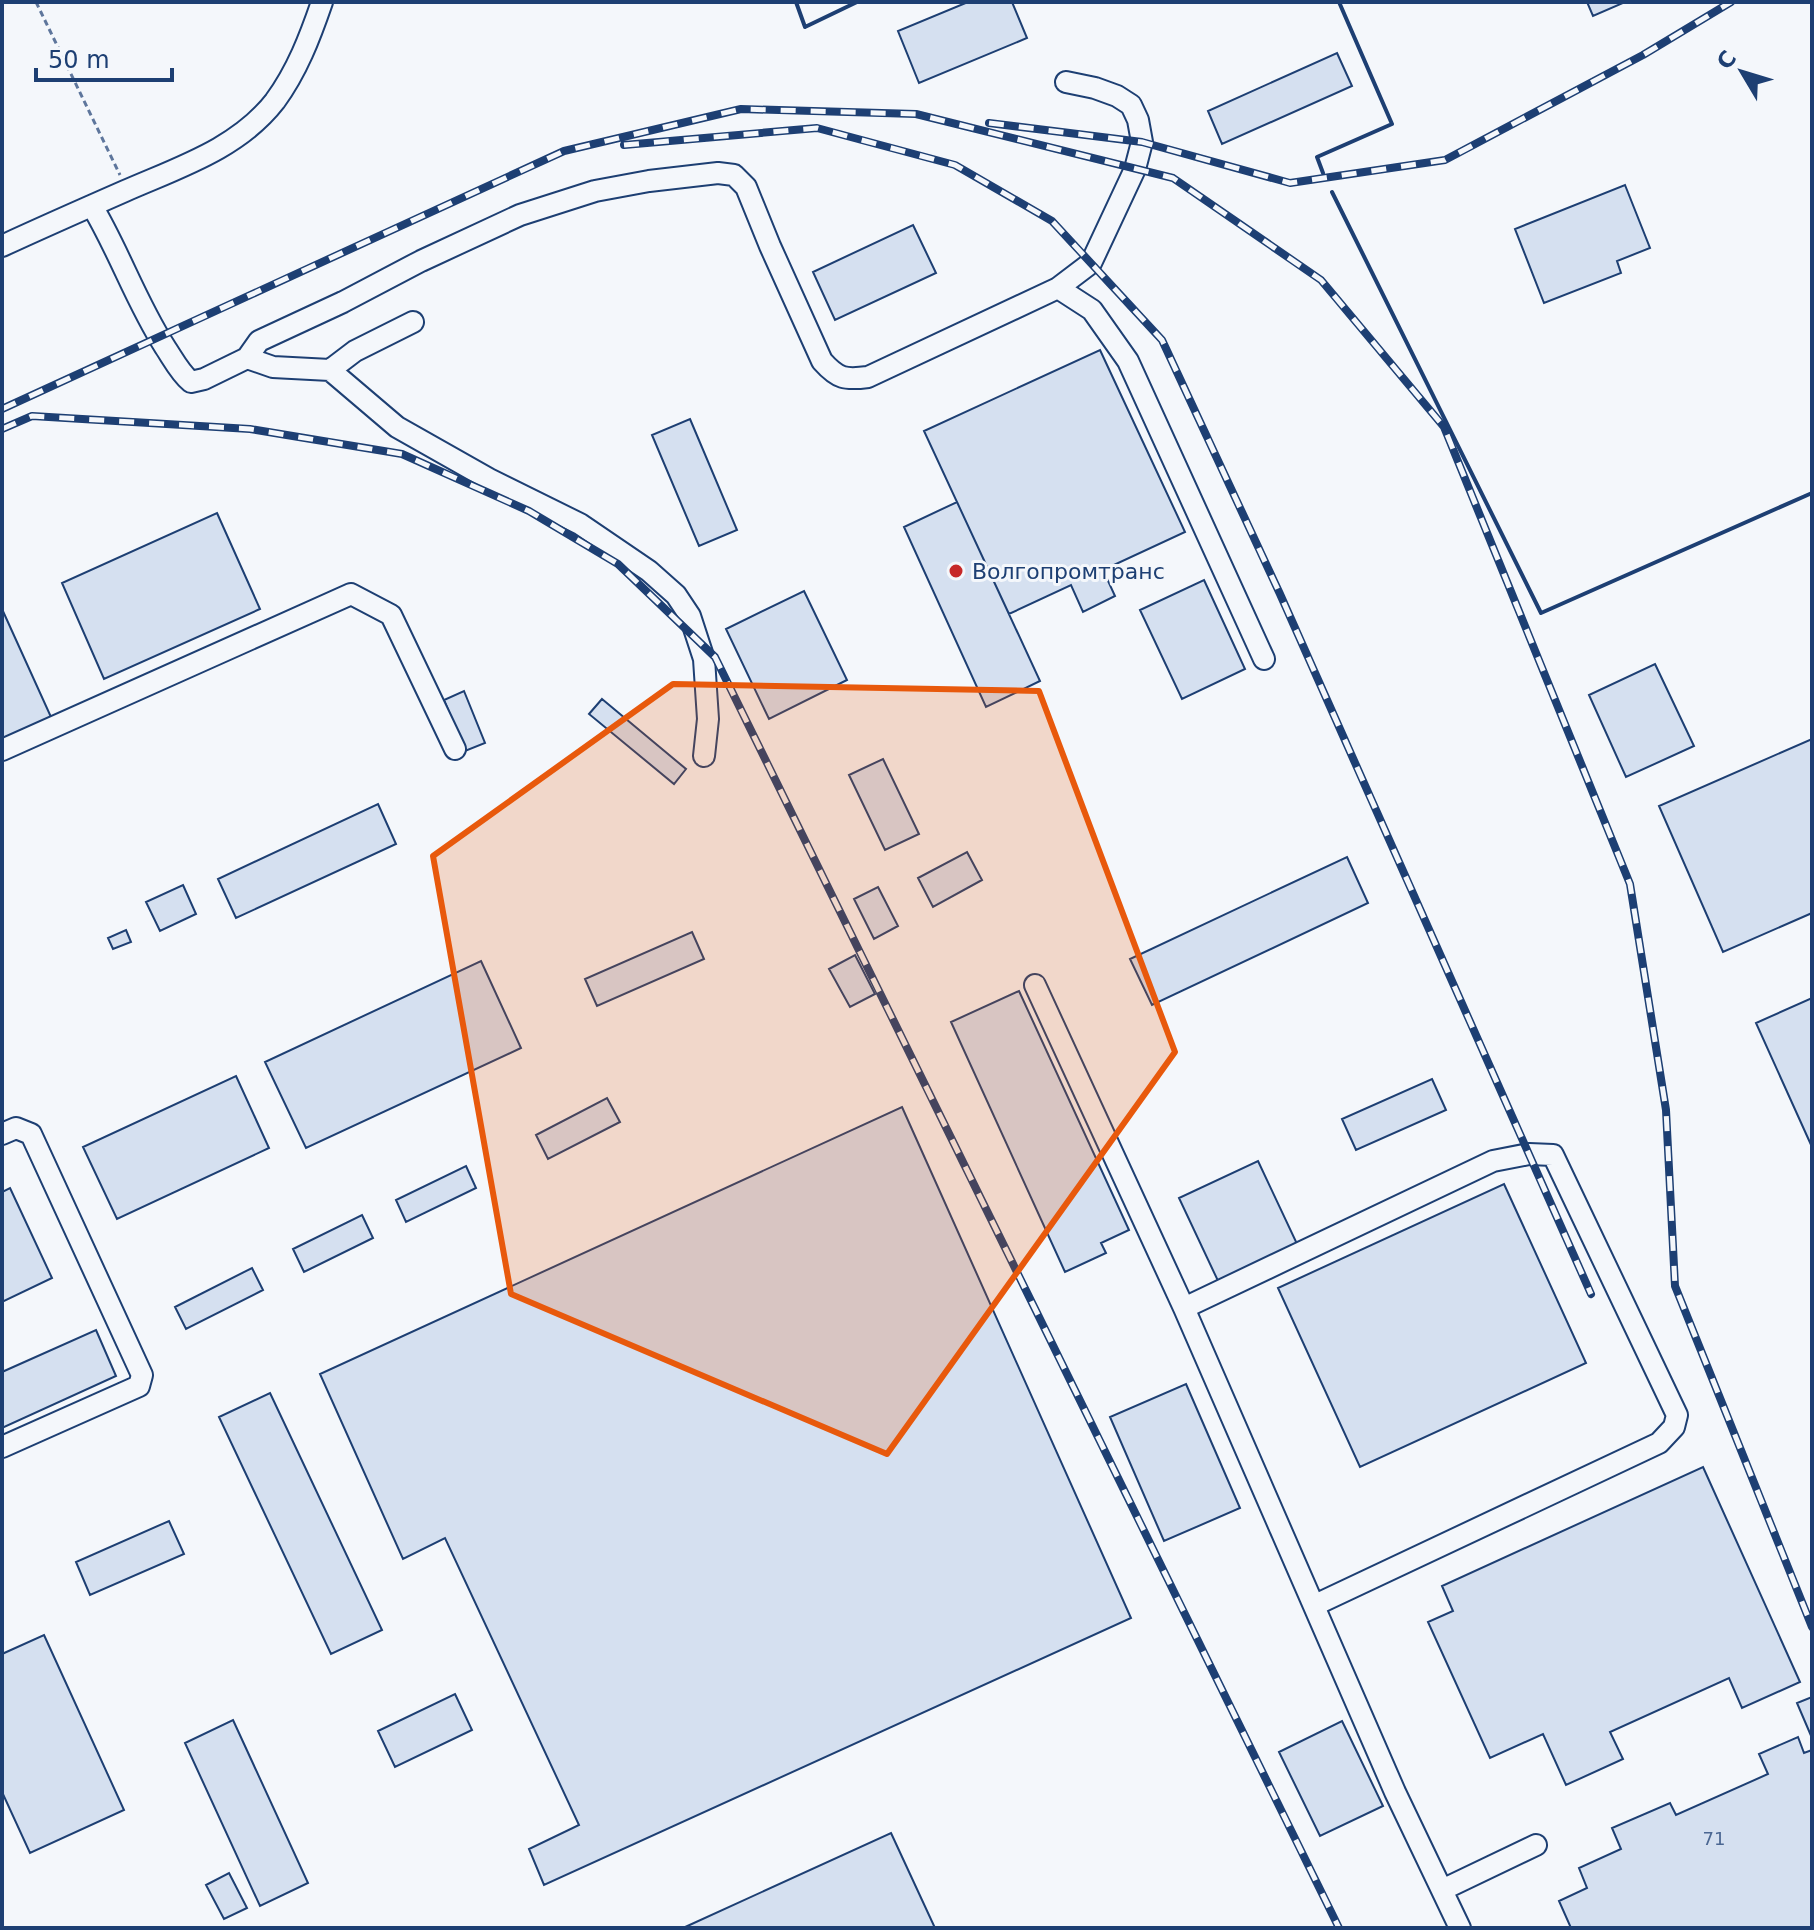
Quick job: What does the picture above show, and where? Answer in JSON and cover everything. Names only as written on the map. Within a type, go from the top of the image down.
[{"type":"street","points":[[2,246],[206,155],[252,123],[273,103],[288,81],[307,46],[322,2]]},
{"type":"street","points":[[92,206],[159,338],[183,376],[191,382],[247,358],[259,341],[520,215],[595,191],[718,173],[734,175],[746,187],[822,361],[835,375],[850,379],[868,377],[1058,288],[1091,263],[1135,169],[1142,142],[1138,120],[1131,105],[1095,88],[1066,82]]},
{"type":"street","points":[[1058,288],[1092,310],[1128,361],[1264,659]]},
{"type":"street","points":[[330,370],[355,351],[413,322]]},
{"type":"street","points":[[247,358],[273,367],[330,370],[397,427],[489,479],[580,524],[649,571],[676,595],[690,616],[704,659],[708,719],[704,756]]},
{"type":"street","points":[[2,750],[351,594],[391,615],[455,749]]},
{"type":"street","points":[[1035,985],[1184,1308],[1395,1792],[1460,1928]]},
{"type":"street","points":[[2,1134],[16,1128],[31,1134],[142,1375],[139,1386],[2,1447]]},
{"type":"street","points":[[1184,1308],[1493,1161],[1529,1154],[1553,1155],[1677,1415],[1674,1427],[1659,1443],[1315,1605]]},
{"type":"street","points":[[1442,1890],[1536,1845]]},
{"type":"path","points":[[36,2],[128,190]]},
{"type":"highlighted area","points":[[673,684],[1039,691],[1175,1052],[887,1454],[511,1294],[433,856]]},
{"type":"building","points":[[968,2],[1012,2],[1027,38],[919,83],[898,31]]},
{"type":"building","points":[[1587,2],[1622,2],[1623,3],[1593,16]]},
{"type":"building","points":[[1337,53],[1352,86],[1222,144],[1208,111]]},
{"type":"building","points":[[1625,185],[1650,248],[1617,261],[1621,273],[1544,303],[1515,229]]},
{"type":"building","points":[[913,225],[936,273],[835,320],[813,272]]},
{"type":"building","points":[[1100,350],[1185,532],[1103,570],[1115,596],[1083,612],[1071,585],[1009,614],[924,431]]},
{"type":"building","points":[[690,419],[737,530],[699,546],[652,435]]},
{"type":"building","name":"Волгопромтранс","points":[[957,502],[1040,681],[986,707],[904,527]]},
{"type":"building","points":[[217,513],[260,609],[104,679],[62,583]]},
{"type":"building","points":[[1204,580],[1245,669],[1182,699],[1140,610]]},
{"type":"building","points":[[804,591],[847,680],[769,719],[726,629]]},
{"type":"building","points":[[2,609],[51,717],[2,739]]},
{"type":"building","points":[[1655,664],[1694,746],[1626,777],[1589,695]]},
{"type":"building","points":[[464,691],[485,743],[465,751],[444,700]]},
{"type":"building","points":[[602,699],[686,769],[674,784],[589,714]]},
{"type":"building","points":[[1812,739],[1812,913],[1723,952],[1659,806]]},
{"type":"building","points":[[883,759],[919,834],[885,850],[849,775]]},
{"type":"building","points":[[378,804],[396,844],[236,918],[218,879]]},
{"type":"building","points":[[967,852],[982,880],[933,907],[918,878]]},
{"type":"building","points":[[1347,857],[1368,903],[1152,1005],[1130,959]]},
{"type":"building","points":[[183,885],[196,914],[160,931],[146,902]]},
{"type":"building","points":[[878,887],[898,926],[874,939],[854,899]]},
{"type":"building","points":[[126,930],[131,942],[113,949],[108,938]]},
{"type":"building","points":[[692,932],[704,959],[597,1006],[585,979]]},
{"type":"building","points":[[855,955],[875,994],[850,1007],[829,969]]},
{"type":"building","points":[[481,961],[521,1048],[306,1148],[265,1062]]},
{"type":"building","points":[[1019,991],[1129,1230],[1101,1243],[1106,1253],[1065,1272],[951,1022]]},
{"type":"building","points":[[1812,998],[1812,1147],[1756,1023]]},
{"type":"building","points":[[236,1076],[269,1148],[117,1219],[83,1147]]},
{"type":"building","points":[[1432,1079],[1446,1110],[1356,1150],[1342,1119]]},
{"type":"building","points":[[607,1098],[620,1122],[548,1159],[536,1135]]},
{"type":"building","points":[[902,1107],[1131,1618],[544,1885],[529,1849],[579,1825],[445,1538],[403,1559],[320,1374]]},
{"type":"building","points":[[1258,1161],[1298,1246],[1219,1283],[1179,1198]]},
{"type":"building","points":[[466,1166],[476,1188],[406,1222],[396,1200]]},
{"type":"building","points":[[1504,1184],[1586,1363],[1360,1467],[1278,1288]]},
{"type":"building","points":[[10,1188],[52,1278],[2,1302],[2,1192]]},
{"type":"building","points":[[362,1215],[373,1238],[304,1272],[293,1249]]},
{"type":"building","points":[[252,1268],[263,1290],[186,1329],[175,1307]]},
{"type":"building","points":[[96,1330],[116,1376],[2,1428],[2,1372]]},
{"type":"building","points":[[1186,1384],[1240,1508],[1164,1541],[1110,1417]]},
{"type":"building","points":[[270,1393],[382,1630],[331,1654],[219,1417]]},
{"type":"building","points":[[1703,1467],[1800,1682],[1742,1708],[1729,1678],[1610,1732],[1623,1759],[1566,1785],[1543,1734],[1490,1758],[1428,1622],[1453,1611],[1442,1586]]},
{"type":"building","points":[[169,1521],[184,1554],[90,1595],[76,1562]]},
{"type":"building","points":[[44,1635],[124,1810],[30,1853],[2,1792],[2,1654]]},
{"type":"building","points":[[455,1694],[472,1730],[395,1767],[378,1731]]},
{"type":"building","points":[[1812,1697],[1812,1738],[1797,1703]]},
{"type":"building","points":[[233,1720],[308,1883],[260,1906],[185,1743]]},
{"type":"building","points":[[1342,1721],[1383,1806],[1320,1836],[1279,1752]]},
{"type":"building","points":[[1798,1737],[1804,1753],[1812,1750],[1812,1928],[1571,1928],[1559,1901],[1587,1888],[1579,1868],[1621,1849],[1612,1828],[1670,1803],[1676,1815],[1768,1774],[1759,1754]]},
{"type":"building","points":[[891,1833],[935,1928],[683,1928]]},
{"type":"building","points":[[229,1873],[247,1908],[224,1919],[206,1885]]},
{"type":"railway","points":[[989,123],[1142,142],[1290,183],[1445,160],[1643,55],[1731,2]]},
{"type":"railway","points":[[2,409],[564,151],[741,109],[916,114],[1173,178],[1321,280],[1444,427],[1630,884],[1666,1110],[1675,1286],[1812,1627]]},
{"type":"railway","points":[[624,145],[817,128],[955,165],[1052,221],[1162,340],[1280,594],[1591,1294]]},
{"type":"railway","points":[[2,429],[32,416],[250,429],[402,454],[529,511],[618,564],[715,657],[1339,1928]]},
{"type":"wall","points":[[796,2],[805,27],[857,2]]},
{"type":"wall","points":[[1323,173],[1317,157],[1392,124],[1339,2]]},
{"type":"wall","points":[[1332,192],[1541,613],[1812,493]]},
{"type":"place","name":"Волгопромтранс","points":[[956,571]]}]
